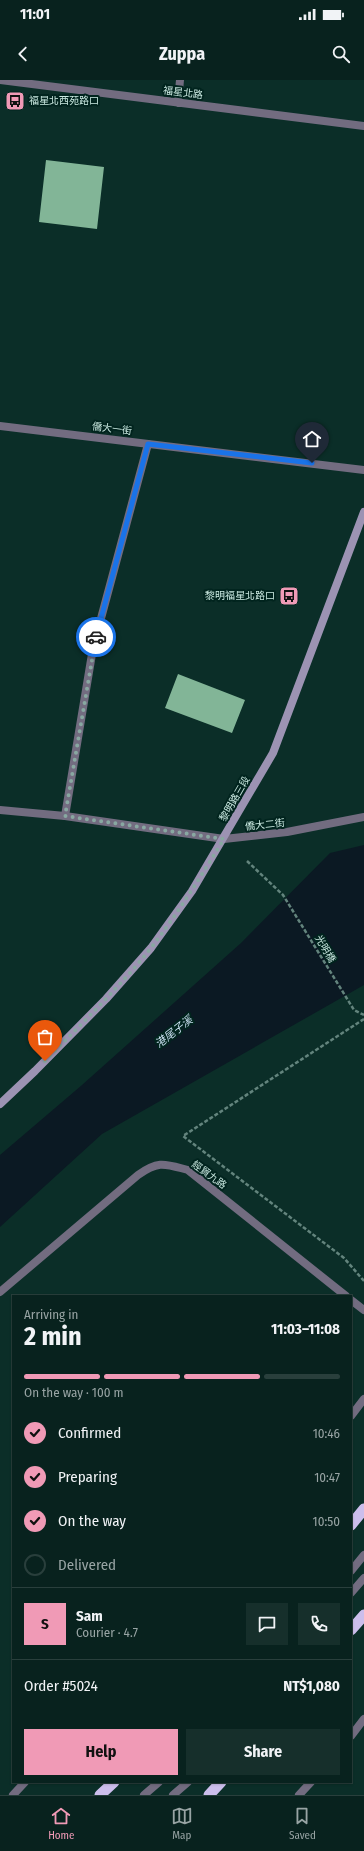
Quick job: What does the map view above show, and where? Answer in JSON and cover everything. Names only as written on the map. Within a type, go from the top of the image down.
[{"type":"highway","points":[[352,1524],[364,1509]]},
{"type":"highway","points":[[352,1629],[364,1615]]},
{"type":"highway","points":[[100,1795],[113,1783]]},
{"type":"highway","points":[[209,1795],[220,1783]]},
{"type":"main road","name":"黎明路三段","points":[[0,1104],[35,1072],[106,999],[151,948],[192,891],[224,839],[273,753],[364,512]]},
{"type":"street","name":"福星北路","points":[[0,80],[364,126]]},
{"type":"street","points":[[178,103],[180,80]]},
{"type":"street","name":"僑大一街","points":[[0,426],[364,470]]},
{"type":"street","points":[[65,816],[93,648],[148,444]]},
{"type":"street","name":"僑大二街","points":[[0,810],[65,816],[224,839],[287,832],[364,817]]},
{"type":"street","name":"經貿九路","points":[[0,1292],[138,1175],[147,1169],[162,1163],[188,1170],[345,1295]]},
{"type":"street","points":[[352,1301],[364,1310]]},
{"type":"street","points":[[352,1415],[364,1399]]},
{"type":"street","points":[[352,1570],[364,1555]]},
{"type":"street","points":[[352,1592],[364,1578]]},
{"type":"street","points":[[352,1735],[364,1719]]},
{"type":"street","points":[[13,1795],[24,1783]]},
{"type":"street","points":[[144,1795],[158,1783]]},
{"type":"street","points":[[174,1795],[187,1783]]},
{"type":"street","points":[[299,1795],[310,1783]]},
{"type":"path","name":"光明橋","points":[[247,861],[284,895],[354,1010],[364,1015]]},
{"type":"path","points":[[364,1019],[183,1136],[344,1258],[364,1281]]},
{"type":"water","name":"港尾子溪","points":[[364,845],[364,985],[102,1134],[0,1227],[0,1155],[82,1085],[241,943],[330,853]]},
{"type":"building","points":[[46,160],[104,167],[97,229],[39,222]]},
{"type":"building","points":[[178,674],[245,700],[232,733],[165,708]]},
{"type":"way so far","points":[[45,1061],[106,999],[151,948],[192,891],[224,839],[65,816],[96,637]]},
{"type":"place","name":"福星北西苑路口","points":[[15,101]]},
{"type":"place","name":"黎明福星北路口","points":[[289,596]]},
{"type":"route","points":[[96,637],[148,444],[312,463]]}]
